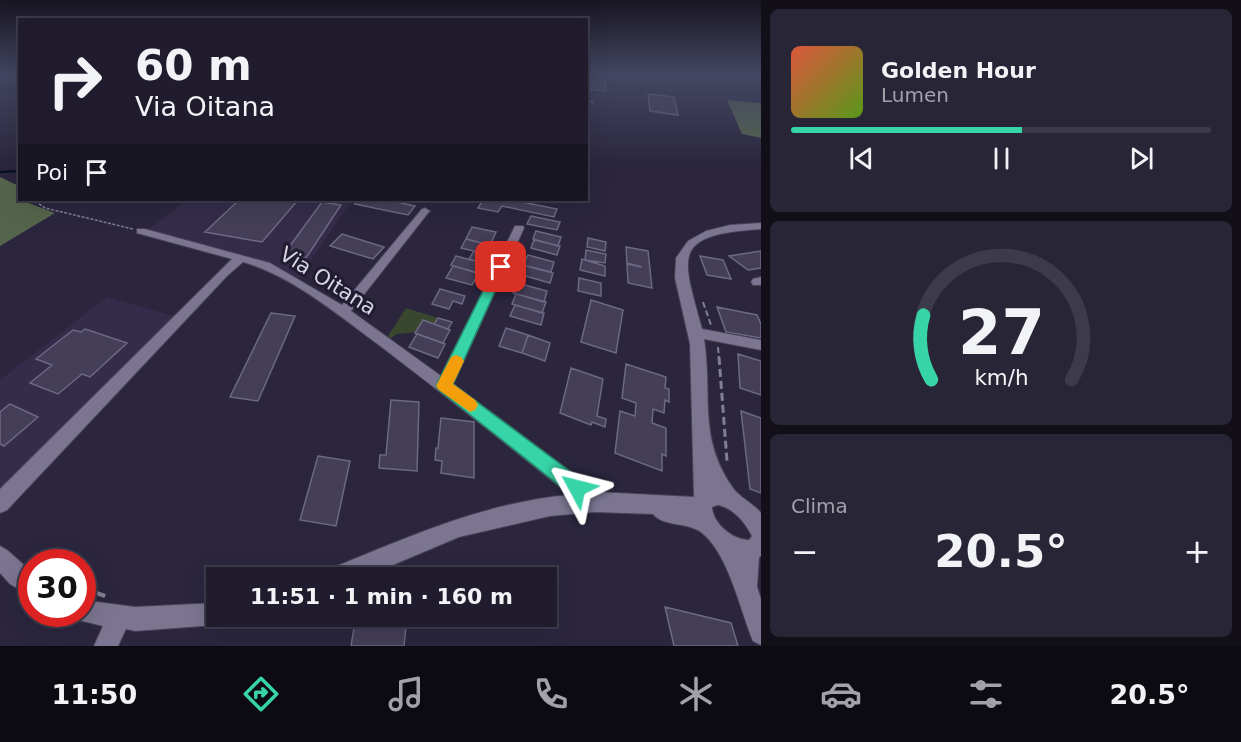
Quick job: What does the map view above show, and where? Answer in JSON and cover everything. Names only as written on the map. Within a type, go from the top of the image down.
[{"type":"street","points":[[343,312],[425,211]]},
{"type":"street","points":[[754,592],[703,510],[696,333],[679,266],[683,252],[694,240],[718,230],[761,226]]},
{"type":"street","points":[[444,386],[519,228]]},
{"type":"street","name":"Via Oitana","points":[[141,231],[266,265],[343,312],[596,502]]},
{"type":"street","points":[[0,503],[241,258]]},
{"type":"street","points":[[696,333],[761,345]]},
{"type":"street","points":[[702,442],[708,462],[729,499]]},
{"type":"street","points":[[361,567],[459,526],[550,506],[596,502],[636,504],[689,517],[703,510],[714,496],[739,504],[759,524]]},
{"type":"street","points":[[722,541],[732,547],[755,546],[754,592],[761,633]]},
{"type":"street","points":[[0,557],[18,576]]},
{"type":"street","points":[[96,613],[135,619],[206,615]]},
{"type":"street","points":[[106,646],[120,617]]},
{"type":"path","points":[[39,201],[38,203],[45,208],[141,231]]},
{"type":"path","points":[[700,294],[716,336],[727,467],[708,462]]},
{"type":"shaded area","points":[[185,201],[351,201],[298,280],[148,230]]},
{"type":"shaded area","points":[[107,297],[173,316],[0,491],[0,380]]},
{"type":"green space","points":[[729,105],[761,105],[761,138],[742,134]]},
{"type":"green space","points":[[0,177],[18,186],[18,201],[26,201],[55,213],[0,246]]},
{"type":"green space","points":[[406,308],[438,318],[434,324],[423,321],[416,332],[397,334],[390,339],[388,336]]},
{"type":"building","points":[[649,105],[676,105],[678,115],[650,111]]},
{"type":"building","points":[[238,201],[297,201],[262,242],[205,232]]},
{"type":"building","points":[[359,201],[392,201],[415,206],[408,215],[355,204]]},
{"type":"building","points":[[482,201],[517,201],[557,209],[554,217],[502,206],[498,212],[478,208]]},
{"type":"building","points":[[322,202],[341,205],[306,258],[284,254]]},
{"type":"building","points":[[531,216],[560,222],[557,230],[527,224]]},
{"type":"building","points":[[472,227],[496,232],[490,245],[466,239]]},
{"type":"building","points":[[536,231],[561,237],[558,246],[533,239]]},
{"type":"building","points":[[342,234],[384,247],[373,259],[330,246]]},
{"type":"building","points":[[588,238],[606,242],[605,251],[587,247]]},
{"type":"building","points":[[466,239],[490,245],[486,254],[461,248]]},
{"type":"building","points":[[534,240],[560,246],[557,255],[531,248]]},
{"type":"building","points":[[626,247],[648,251],[652,288],[628,283],[627,264],[642,267],[627,263]]},
{"type":"building","points":[[586,250],[606,254],[605,263],[585,260]]},
{"type":"building","points":[[474,251],[486,254],[482,263],[469,259]]},
{"type":"building","points":[[761,251],[761,268],[748,270],[729,256]]},
{"type":"building","points":[[528,255],[554,262],[551,272],[523,265]]},
{"type":"building","points":[[456,256],[482,263],[477,273],[451,265]]},
{"type":"building","points":[[700,256],[723,260],[731,279],[707,275]]},
{"type":"building","points":[[582,259],[605,266],[605,276],[580,270]]},
{"type":"building","points":[[453,266],[479,273],[472,285],[446,278]]},
{"type":"building","points":[[526,266],[553,273],[550,283],[522,275]]},
{"type":"building","points":[[579,278],[601,283],[601,296],[578,291]]},
{"type":"building","points":[[517,283],[547,291],[544,302],[513,293]]},
{"type":"building","points":[[440,289],[465,296],[462,304],[453,301],[449,309],[432,304]]},
{"type":"building","points":[[516,294],[546,302],[542,313],[512,304]]},
{"type":"building","points":[[591,300],[623,310],[616,353],[581,342]]},
{"type":"building","points":[[515,305],[544,313],[541,325],[510,316]]},
{"type":"building","points":[[717,307],[757,315],[761,324],[761,338],[726,332]]},
{"type":"building","points":[[271,313],[295,316],[258,401],[230,397]]},
{"type":"building","points":[[438,318],[452,322],[448,329],[434,324]]},
{"type":"building","points":[[423,320],[450,330],[443,343],[415,333]]},
{"type":"building","points":[[506,328],[528,335],[522,353],[499,346]]},
{"type":"building","points":[[85,329],[127,343],[90,377],[82,374],[58,394],[30,383],[52,365],[36,359],[73,330],[81,332]]},
{"type":"building","points":[[417,334],[445,344],[438,358],[409,347]]},
{"type":"building","points":[[528,335],[550,343],[545,361],[522,353]]},
{"type":"building","points":[[738,354],[761,361],[761,395],[740,388]]},
{"type":"building","points":[[626,364],[666,377],[665,388],[669,389],[669,402],[665,400],[664,413],[653,409],[652,423],[666,428],[666,456],[662,454],[662,471],[615,453],[620,411],[635,416],[636,403],[622,398]]},
{"type":"building","points":[[571,368],[603,379],[597,416],[606,419],[605,427],[592,422],[591,425],[560,413]]},
{"type":"building","points":[[391,400],[419,402],[417,471],[379,468],[380,455],[386,455]]},
{"type":"building","points":[[10,404],[38,417],[4,446],[0,444],[0,412]]},
{"type":"building","points":[[741,411],[761,418],[761,493],[750,489]]},
{"type":"building","points":[[441,418],[474,422],[474,478],[441,473],[442,461],[435,460]]},
{"type":"building","points":[[318,456],[350,461],[336,526],[300,520]]},
{"type":"building","points":[[665,607],[731,623],[738,646],[674,646]]},
{"type":"building","points":[[354,627],[406,627],[404,646],[351,646]]},
{"type":"waterway","points":[[0,172],[18,171]]},
{"type":"slow traffic","points":[[456,361],[444,386],[470,405]]},
{"type":"route","points":[[501,267],[444,386],[577,488]]}]
